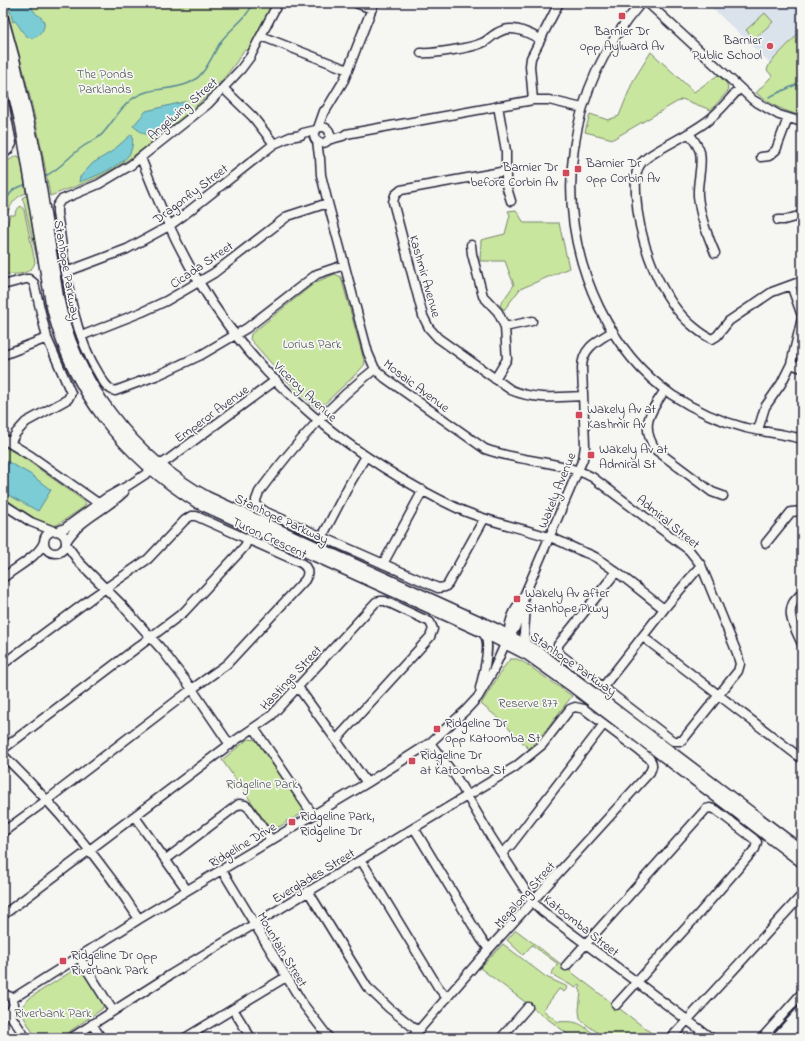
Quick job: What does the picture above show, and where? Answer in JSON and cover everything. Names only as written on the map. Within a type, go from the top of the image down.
[{"type":"main road","name":"Stanhope Parkway","points":[[3,19],[14,58],[58,302],[63,320],[76,356],[90,384],[104,404],[156,468],[179,491],[198,504],[481,631],[526,644],[565,671],[802,851]]},
{"type":"main road","name":"Stanhope Parkway","points":[[3,48],[35,175]]},
{"type":"main road","name":"Stanhope Parkway","points":[[156,468],[217,503],[507,639],[573,687],[802,862]]},
{"type":"main road","points":[[777,1038],[802,1011]]},
{"type":"main road","points":[[790,1038],[802,1024]]},
{"type":"street","name":"Angelwing Street","points":[[66,272],[57,209],[59,202],[68,196],[99,184],[141,158],[208,104],[250,57],[278,3]]},
{"type":"street","points":[[316,140],[314,134],[324,111],[326,110],[348,70],[373,6],[356,3]]},
{"type":"street","points":[[533,100],[530,62],[533,53],[559,3]]},
{"type":"street","points":[[641,3],[623,24],[602,58],[582,108],[574,143],[571,194],[574,228],[587,279],[596,301],[613,331],[636,363],[665,390],[707,415],[734,424],[802,439]]},
{"type":"street","points":[[648,3],[740,88],[762,106],[788,118],[802,122]]},
{"type":"street","points":[[421,53],[430,53],[480,44],[488,40],[496,33],[511,29],[521,30],[540,40]]},
{"type":"street","points":[[260,36],[348,70]]},
{"type":"street","points":[[223,88],[253,117],[274,144]]},
{"type":"street","points":[[740,88],[707,122],[642,161],[637,170],[636,177],[639,218],[647,254],[670,300],[685,320],[707,337],[712,339],[716,337],[729,320],[772,292],[802,281]]},
{"type":"street","points":[[3,97],[12,141],[11,147],[3,155]]},
{"type":"street","points":[[301,135],[321,142],[346,134],[533,100],[549,100],[582,108]]},
{"type":"street","points":[[498,106],[506,151],[506,185],[511,201]]},
{"type":"street","points":[[326,110],[330,135],[327,141]]},
{"type":"street","points":[[761,157],[769,156],[776,150],[788,118]]},
{"type":"street","points":[[317,129],[323,127],[328,130],[346,134]]},
{"type":"street","name":"Dragonfly Street","points":[[66,272],[128,249],[169,226],[274,144],[290,137],[301,135],[317,129]]},
{"type":"street","points":[[689,133],[699,150],[701,162],[698,186],[700,206],[705,228],[715,253]]},
{"type":"street","name":"Mosaic Avenue","points":[[316,140],[320,158],[322,179],[328,203],[368,353],[375,369],[385,378],[485,449],[579,470]]},
{"type":"street","name":"Mosaic Avenue","points":[[320,158],[327,141]]},
{"type":"street","name":"Viceroy Avenue","points":[[141,158],[169,226],[199,282],[236,335],[276,380],[318,420],[366,456],[423,490],[460,509],[484,519],[550,537],[597,558],[664,609]]},
{"type":"street","name":"Kashmir Avenue","points":[[506,171],[401,190],[397,192],[393,199],[424,316],[429,328],[438,338],[511,390],[538,397],[549,398],[583,396]]},
{"type":"street","name":"Cicada Street","points":[[81,336],[153,307],[218,270],[288,216],[328,203]]},
{"type":"street","points":[[778,220],[784,220],[802,215]]},
{"type":"street","points":[[471,245],[483,296],[498,312],[505,328],[507,359],[495,379]]},
{"type":"street","points":[[66,272],[72,308],[81,336],[96,370],[107,386],[112,390],[118,390],[158,375],[202,355],[236,335],[259,319],[317,274],[344,265]]},
{"type":"street","points":[[3,285],[26,279],[32,281],[35,286],[47,338],[71,390],[71,395],[66,400],[24,424],[6,441],[31,456],[98,503]]},
{"type":"street","points":[[758,430],[763,410],[781,384],[791,364],[802,317],[791,285]]},
{"type":"street","points":[[505,328],[532,321]]},
{"type":"street","name":"Wakely Avenue","points":[[507,639],[514,630],[522,611],[524,596],[579,470],[585,452],[582,363],[584,355],[591,346],[613,331]]},
{"type":"street","points":[[3,355],[47,338]]},
{"type":"street","points":[[791,364],[802,368]]},
{"type":"street","points":[[375,369],[351,388],[318,420],[289,452],[268,479],[257,496],[256,503],[264,510],[436,587],[445,587],[450,580],[484,519]]},
{"type":"street","name":"Emperor Avenue","points":[[129,485],[156,468],[276,380]]},
{"type":"street","points":[[665,390],[650,413],[647,422],[650,441],[656,450],[712,492],[723,496]]},
{"type":"street","points":[[322,537],[348,485],[366,456]]},
{"type":"street","name":"Admiral Street","points":[[579,470],[598,481],[689,550],[702,565],[740,664],[738,671],[719,696]]},
{"type":"street","points":[[3,578],[31,559],[40,549],[49,532],[65,528],[98,503],[129,485]]},
{"type":"street","points":[[31,559],[57,553],[63,550],[71,534],[79,526],[115,500],[129,485]]},
{"type":"street","points":[[383,564],[423,490]]},
{"type":"street","points":[[3,504],[31,522],[64,534],[66,543],[79,562],[150,637],[192,689],[230,745]]},
{"type":"street","points":[[766,543],[790,512],[802,511]]},
{"type":"street","name":"Turon Crescent","points":[[105,588],[151,556],[185,520],[191,516],[196,516],[302,563],[307,569],[308,575],[305,580],[227,664],[192,689]]},
{"type":"street","points":[[31,522],[45,539],[45,546],[48,550],[64,554],[79,562]]},
{"type":"street","points":[[3,749],[184,612],[245,546],[248,539]]},
{"type":"street","points":[[603,688],[664,609],[702,565]]},
{"type":"street","points":[[616,572],[558,645],[558,651],[561,656],[673,741],[678,742],[685,739],[719,696]]},
{"type":"street","points":[[3,664],[105,588]]},
{"type":"street","points":[[802,593],[793,604],[790,613],[793,625],[802,644]]},
{"type":"street","points":[[524,596],[526,608],[524,633],[526,644]]},
{"type":"street","name":"Hastings Street","points":[[3,915],[271,716],[378,601],[384,601],[430,622],[433,629],[430,637],[337,739]]},
{"type":"street","points":[[478,697],[485,669],[487,652],[486,637],[481,631]]},
{"type":"street","points":[[643,637],[802,759]]},
{"type":"street","name":"Ridgeline Drive","points":[[12,999],[187,890],[430,743],[478,697],[493,671],[507,639]]},
{"type":"street","points":[[298,687],[367,782]]},
{"type":"street","points":[[3,832],[192,689]]},
{"type":"street","name":"Everglades Street","points":[[71,1038],[308,891],[515,767],[542,745],[570,709],[575,707],[584,709],[604,724]]},
{"type":"street","points":[[502,853],[511,845],[604,724]]},
{"type":"street","name":"Megalong Street","points":[[412,1038],[489,949],[650,772],[652,762],[649,758],[604,724]]},
{"type":"street","points":[[254,728],[313,815]]},
{"type":"street","name":"Katoomba Street","points":[[430,743],[451,770],[533,902],[542,911],[710,1038]]},
{"type":"street","points":[[3,755],[47,800],[119,889],[139,920]]},
{"type":"street","points":[[165,860],[239,804],[245,805],[249,808],[271,840]]},
{"type":"street","points":[[566,966],[706,809],[710,808],[716,810],[754,839],[757,842],[755,849],[616,1005]]},
{"type":"street","points":[[135,817],[187,890]]},
{"type":"street","points":[[414,828],[489,949]]},
{"type":"street","points":[[361,860],[438,987],[447,998]]},
{"type":"street","name":"Mountain Street","points":[[222,870],[303,1004],[329,1038]]},
{"type":"street","points":[[308,891],[367,986],[388,1008],[418,1031]]},
{"type":"street","points":[[671,1038],[802,895]]},
{"type":"street","points":[[79,957],[113,1011]]},
{"type":"street","points":[[185,1038],[286,977]]},
{"type":"street","points":[[762,1038],[802,993]]},
{"type":"street","points":[[3,994],[9,995],[12,999],[13,1007],[6,1014],[26,1038]]},
{"type":"street","points":[[501,1038],[528,1007]]},
{"type":"street","points":[[233,1009],[252,1038]]},
{"type":"street","points":[[92,1024],[101,1038]]},
{"type":"shaded area","name":"Barnier Public School","points":[[707,3],[802,3],[802,30],[770,63]]},
{"type":"green space","name":"The Ponds Parklands","points":[[5,3],[273,3],[248,51],[244,50],[219,84],[188,113],[141,150],[105,174],[50,196],[30,99]]},
{"type":"green space","points":[[765,13],[773,22],[754,39],[746,30]]},
{"type":"green space","points":[[802,30],[802,116],[778,107],[756,93],[772,76],[767,70],[770,63]]},
{"type":"green space","points":[[651,52],[694,92],[718,75],[727,84],[728,91],[711,110],[682,99],[613,139],[585,132],[590,114],[608,120],[619,116],[633,81]]},
{"type":"green space","points":[[16,156],[21,159],[26,193],[13,202],[8,211],[3,227],[3,164]]},
{"type":"green space","points":[[27,195],[38,263],[22,198]]},
{"type":"green space","points":[[21,206],[24,210],[35,262],[31,269],[24,273],[3,274],[3,237],[10,215],[15,215],[16,210]]},
{"type":"green space","points":[[516,210],[524,223],[559,223],[569,268],[520,289],[504,310],[500,305],[514,285],[505,261],[480,261],[481,240],[505,234],[510,215],[508,211]]},
{"type":"green space","name":"Lorius Park","points":[[335,274],[341,277],[365,364],[319,409],[316,408],[285,379],[250,339],[251,334],[316,282]]},
{"type":"green space","points":[[3,446],[24,458],[84,501],[86,504],[84,507],[57,525],[51,525],[37,520],[3,497]]},
{"type":"green space","name":"Reserve 877","points":[[510,659],[517,659],[525,663],[572,696],[529,749],[502,721],[481,704]]},
{"type":"green space","name":"Ridgeline Park","points":[[248,739],[257,740],[303,807],[301,814],[286,821],[287,822],[276,829],[269,827],[222,760]]},
{"type":"green space","points":[[516,930],[658,1038],[605,1038],[583,1022],[580,1018],[579,1010],[581,991],[579,989],[581,986],[578,984],[576,988],[551,974],[558,964],[532,945],[523,955],[507,940]]},
{"type":"green space","points":[[503,944],[546,977],[568,987],[564,992],[559,989],[543,1010],[558,1022],[580,1024],[599,1038],[573,1038],[480,968]]},
{"type":"green space","name":"Riverbank Park","points":[[77,968],[83,969],[104,1004],[102,1009],[60,1038],[36,1038],[22,1014],[22,1006],[31,997]]},
{"type":"water","points":[[8,3],[30,3],[33,10],[42,18],[44,22],[44,28],[40,34],[31,38],[28,37],[15,21],[13,22]]},
{"type":"water","points":[[183,102],[187,103],[183,112],[155,134],[145,134],[133,126],[146,111]]},
{"type":"water","points":[[132,134],[132,148],[130,153],[122,162],[91,178],[79,182],[80,177],[93,163],[111,152]]},
{"type":"water","points":[[3,459],[30,474],[51,490],[38,511],[3,492]]},
{"type":"waterway","points":[[43,177],[59,168],[81,148],[102,135],[123,107],[138,95],[153,90],[182,86],[195,80],[204,70],[222,40],[247,14],[253,3]]},
{"type":"waterway","points":[[769,97],[802,82]]},
{"type":"waterway","points":[[3,203],[14,189],[27,184]]},
{"type":"place","name":"Barnier Dr opp Aylward Av","points":[[622,16]]},
{"type":"place","name":"Barnier Public School","points":[[770,46]]},
{"type":"place","name":"Barnier Dr opp Corbin Av","points":[[578,169]]},
{"type":"place","name":"Barnier Dr before Corbin Av","points":[[566,173]]},
{"type":"place","name":"Wakely Av at Kashmir Av","points":[[579,415]]},
{"type":"place","name":"Wakely Av at Admiral St","points":[[591,455]]},
{"type":"place","name":"Wakely Av after Stanhope Pkwy","points":[[517,599]]},
{"type":"place","name":"Ridgeline Dr opp Katoomba St","points":[[437,729]]},
{"type":"place","name":"Ridgeline Dr at Katoomba St","points":[[412,761]]},
{"type":"place","name":"Ridgeline Park, Ridgeline Dr","points":[[292,822]]},
{"type":"place","name":"Ridgeline Dr opp Riverbank Park","points":[[63,961]]}]
